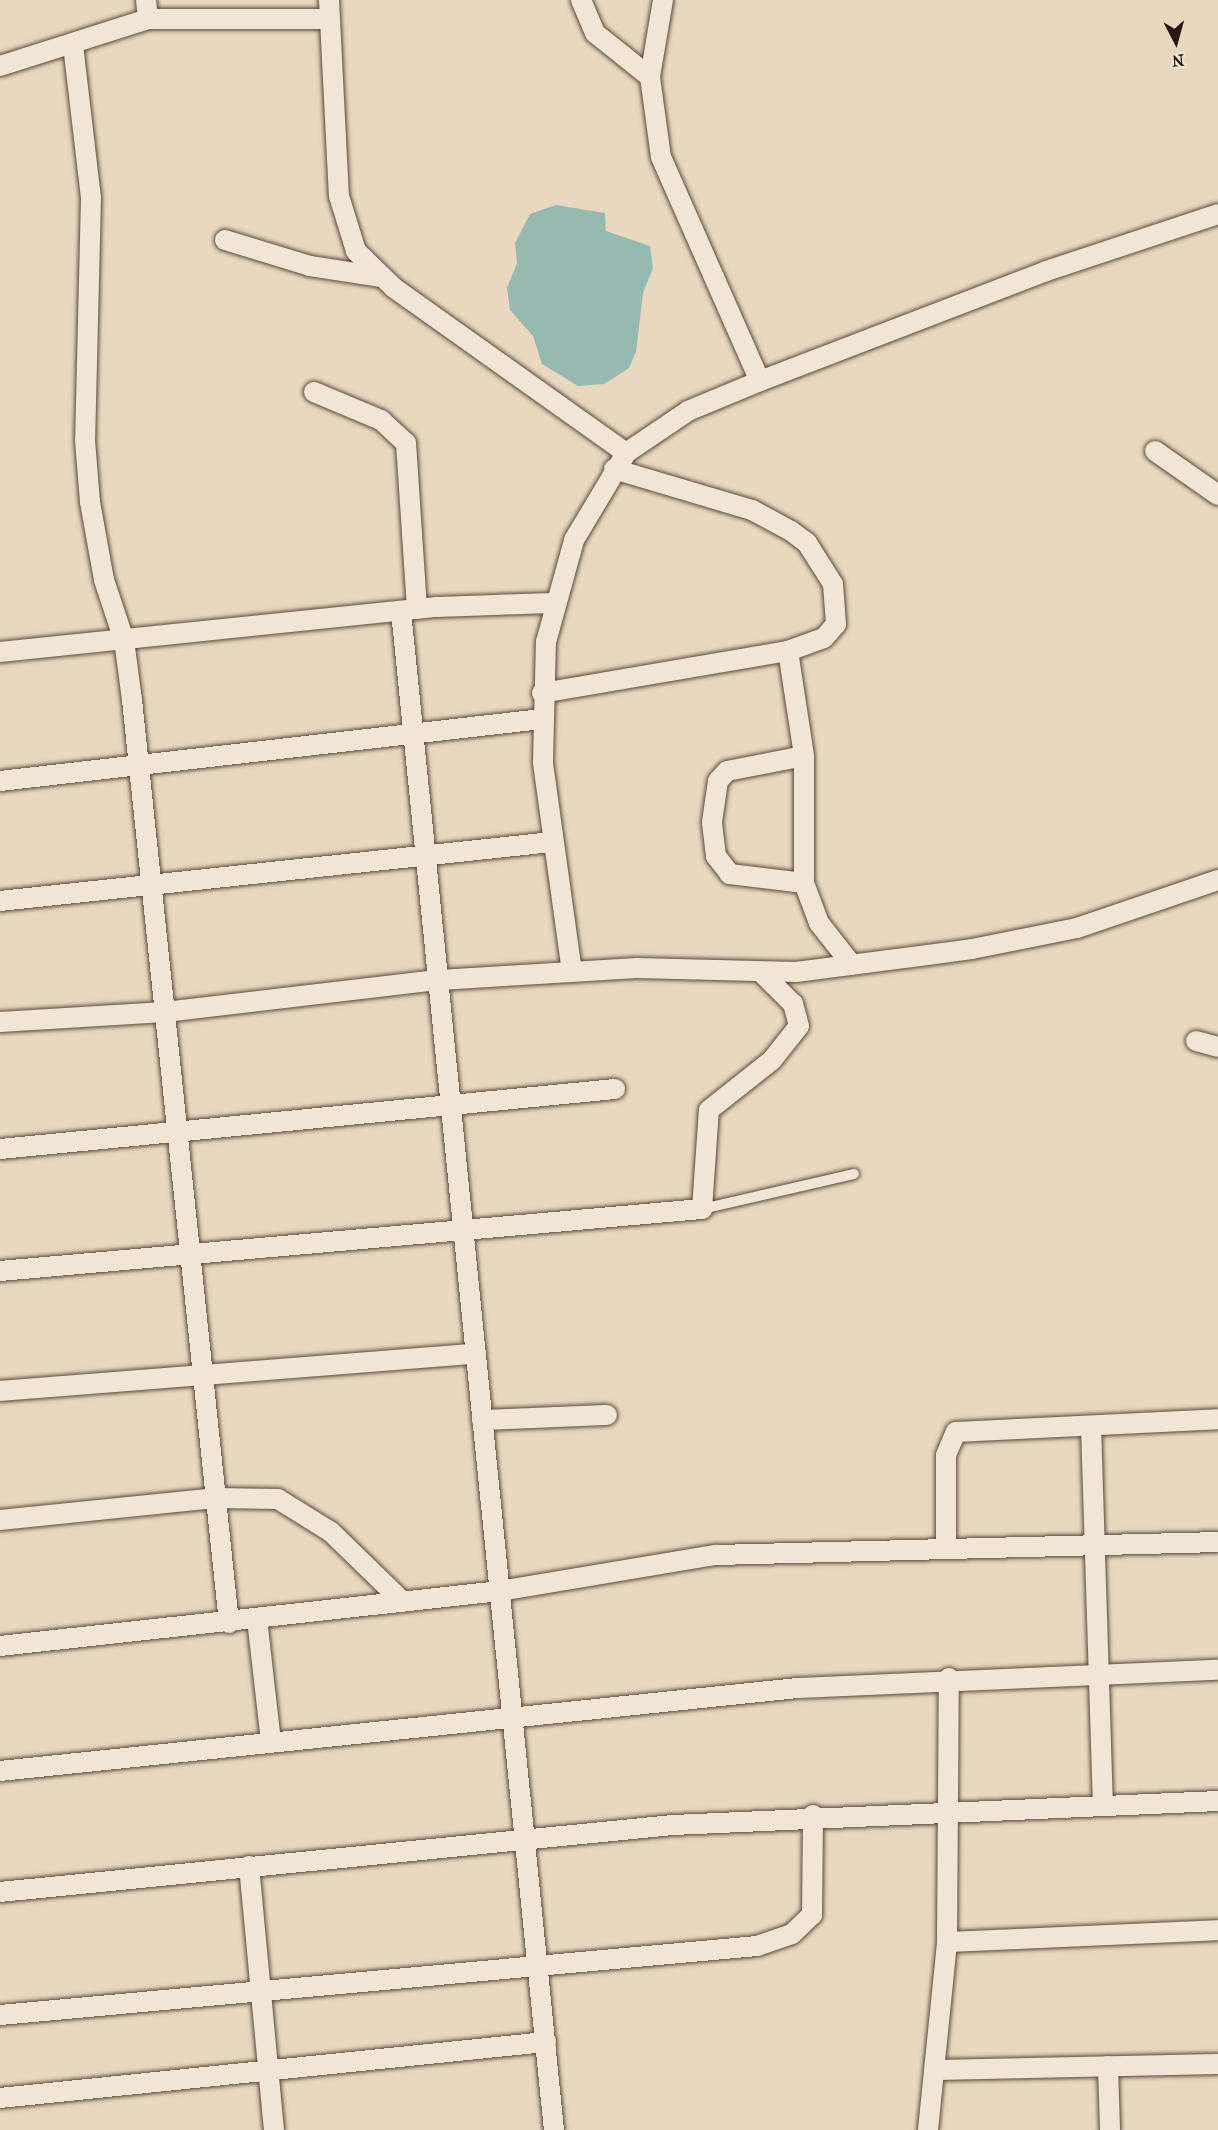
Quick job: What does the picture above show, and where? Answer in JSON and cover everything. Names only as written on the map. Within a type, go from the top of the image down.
[{"type":"street","points":[[581,0],[595,33],[650,77]]},
{"type":"street","points":[[663,0],[650,77],[661,157],[760,381]]},
{"type":"street","points":[[0,66],[73,45],[147,9],[328,9],[339,196],[356,251],[380,277],[626,453]]},
{"type":"street","points":[[73,45],[91,198],[87,471],[104,580],[124,640],[140,767],[186,1252],[229,1623]]},
{"type":"street","points":[[572,972],[552,842],[542,693],[553,603],[574,540],[614,469],[626,453],[688,411],[760,381],[1046,271],[1218,214]]},
{"type":"street","points":[[225,240],[310,266],[380,277]]},
{"type":"street","points":[[314,392],[381,420],[406,443],[412,732],[451,1102],[461,1234],[515,1715],[525,1841],[554,2130]]},
{"type":"street","points":[[1155,451],[1218,495]]},
{"type":"street","points":[[542,693],[788,651],[824,638],[838,614],[832,584],[807,543],[752,510],[614,469]]},
{"type":"street","points":[[0,652],[409,610],[553,603]]},
{"type":"street","points":[[788,651],[804,756],[804,883],[819,923],[852,964]]},
{"type":"street","points":[[0,781],[140,767],[412,732],[542,719]]},
{"type":"street","points":[[804,756],[727,771],[718,781],[712,822],[716,856],[730,874],[804,883]]},
{"type":"street","points":[[0,902],[552,842]]},
{"type":"street","points":[[0,1022],[165,1012],[439,980],[572,972],[762,972],[852,964],[1077,928],[1218,880]]},
{"type":"street","points":[[0,1271],[186,1252],[461,1234],[702,1209],[709,1110],[772,1060],[800,1026],[794,1004],[762,972]]},
{"type":"street","points":[[1196,1041],[1218,1047]]},
{"type":"street","points":[[0,1149],[451,1102],[615,1089]]},
{"type":"street","points":[[0,1391],[474,1354]]},
{"type":"street","points":[[482,1420],[607,1415]]},
{"type":"street","points":[[946,1547],[947,1449],[956,1432],[1218,1419]]},
{"type":"street","points":[[1091,1426],[1103,1804]]},
{"type":"street","points":[[0,1520],[215,1498],[290,1502],[331,1532],[403,1602]]},
{"type":"street","points":[[0,1646],[229,1623],[500,1591],[688,1557],[946,1547],[1218,1542]]},
{"type":"street","points":[[257,1619],[271,1742]]},
{"type":"street","points":[[0,1771],[515,1715],[950,1678],[1218,1670]]},
{"type":"street","points":[[928,2130],[947,1942],[950,1678]]},
{"type":"street","points":[[0,1892],[249,1866],[813,1815],[1218,1801]]},
{"type":"street","points":[[0,2015],[262,1988],[757,1946],[792,1934],[812,1915],[816,1899],[813,1815]]},
{"type":"street","points":[[249,1866],[274,2130]]},
{"type":"street","points":[[947,1942],[1218,1930]]},
{"type":"street","points":[[0,2097],[546,2042]]},
{"type":"street","points":[[935,2070],[1218,2064]]},
{"type":"street","points":[[1108,2066],[1110,2130]]},
{"type":"lane","points":[[702,1209],[854,1174]]},
{"type":"water","points":[[556,205],[605,213],[606,231],[650,246],[653,268],[643,293],[636,352],[629,368],[604,384],[578,386],[542,364],[533,336],[510,310],[507,288],[517,263],[515,243],[530,214]]}]
